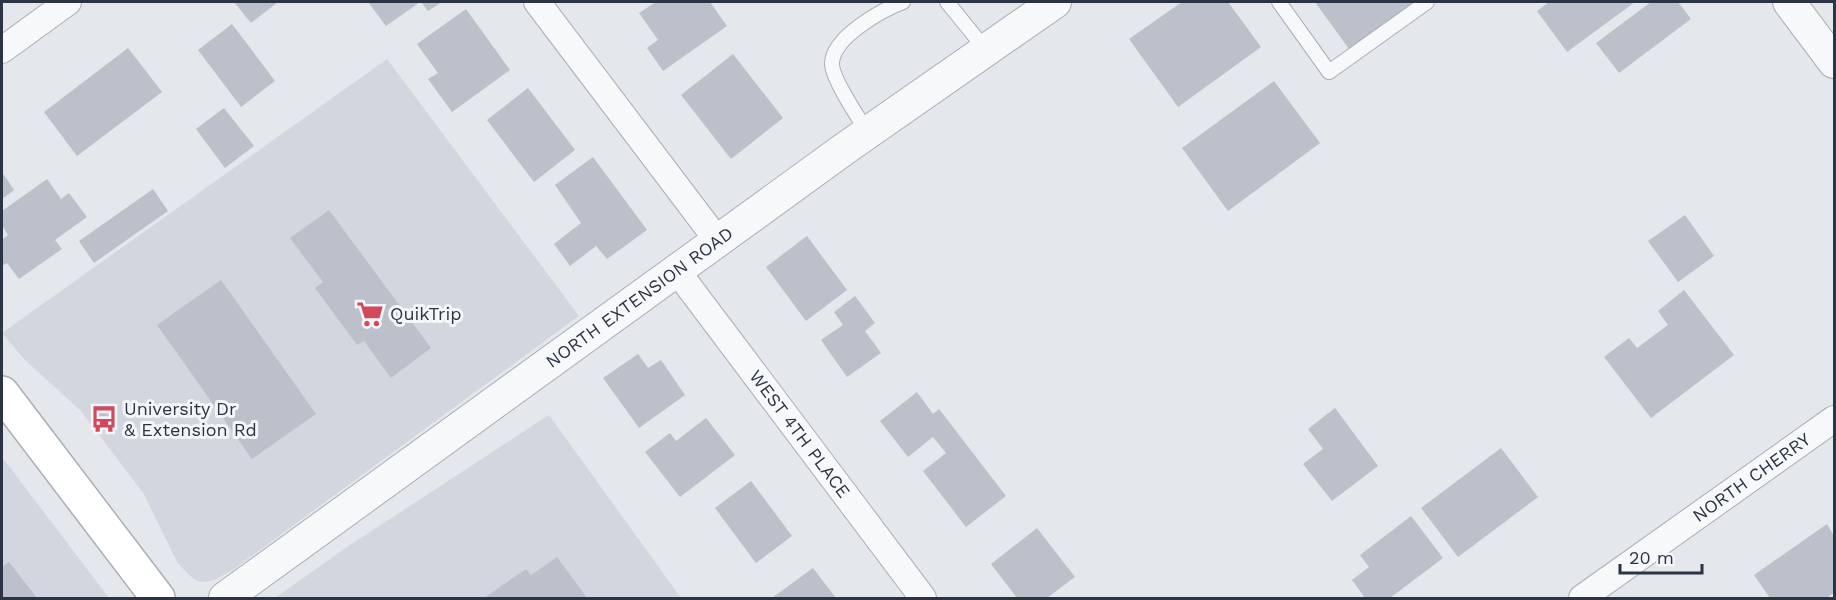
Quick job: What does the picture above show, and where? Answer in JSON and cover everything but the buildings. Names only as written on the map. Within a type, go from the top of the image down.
[{"type":"main road","points":[[2,393],[158,598]]},
{"type":"street","points":[[2,50],[68,2]]},
{"type":"street","points":[[537,2],[717,241]]},
{"type":"street","name":"NORTH EXTENSION ROAD","points":[[225,598],[717,241],[1055,2]]},
{"type":"street","points":[[1789,2],[1834,62]]},
{"type":"street","name":"WEST 4TH PLACE","points":[[677,271],[923,598]]},
{"type":"street","name":"NORTH CHERRY","points":[[1582,598],[1834,420]]},
{"type":"lane","points":[[868,133],[839,84],[832,64],[836,51],[846,36],[903,2]]},
{"type":"lane","points":[[947,2],[986,50]]},
{"type":"lane","points":[[1279,2],[1329,72],[1427,2]]},
{"type":"shaded area","points":[[387,59],[579,316],[231,571],[214,580],[197,581],[177,562],[144,494],[81,411],[25,360],[2,333]]},
{"type":"shaded area","points":[[549,415],[681,598],[275,598],[344,549]]},
{"type":"shaded area","points":[[2,457],[109,598],[2,598]]},
{"type":"place","name":"QuikTrip","points":[[370,314]]},
{"type":"place","name":"University Dr & Extension Rd","points":[[104,419]]}]
